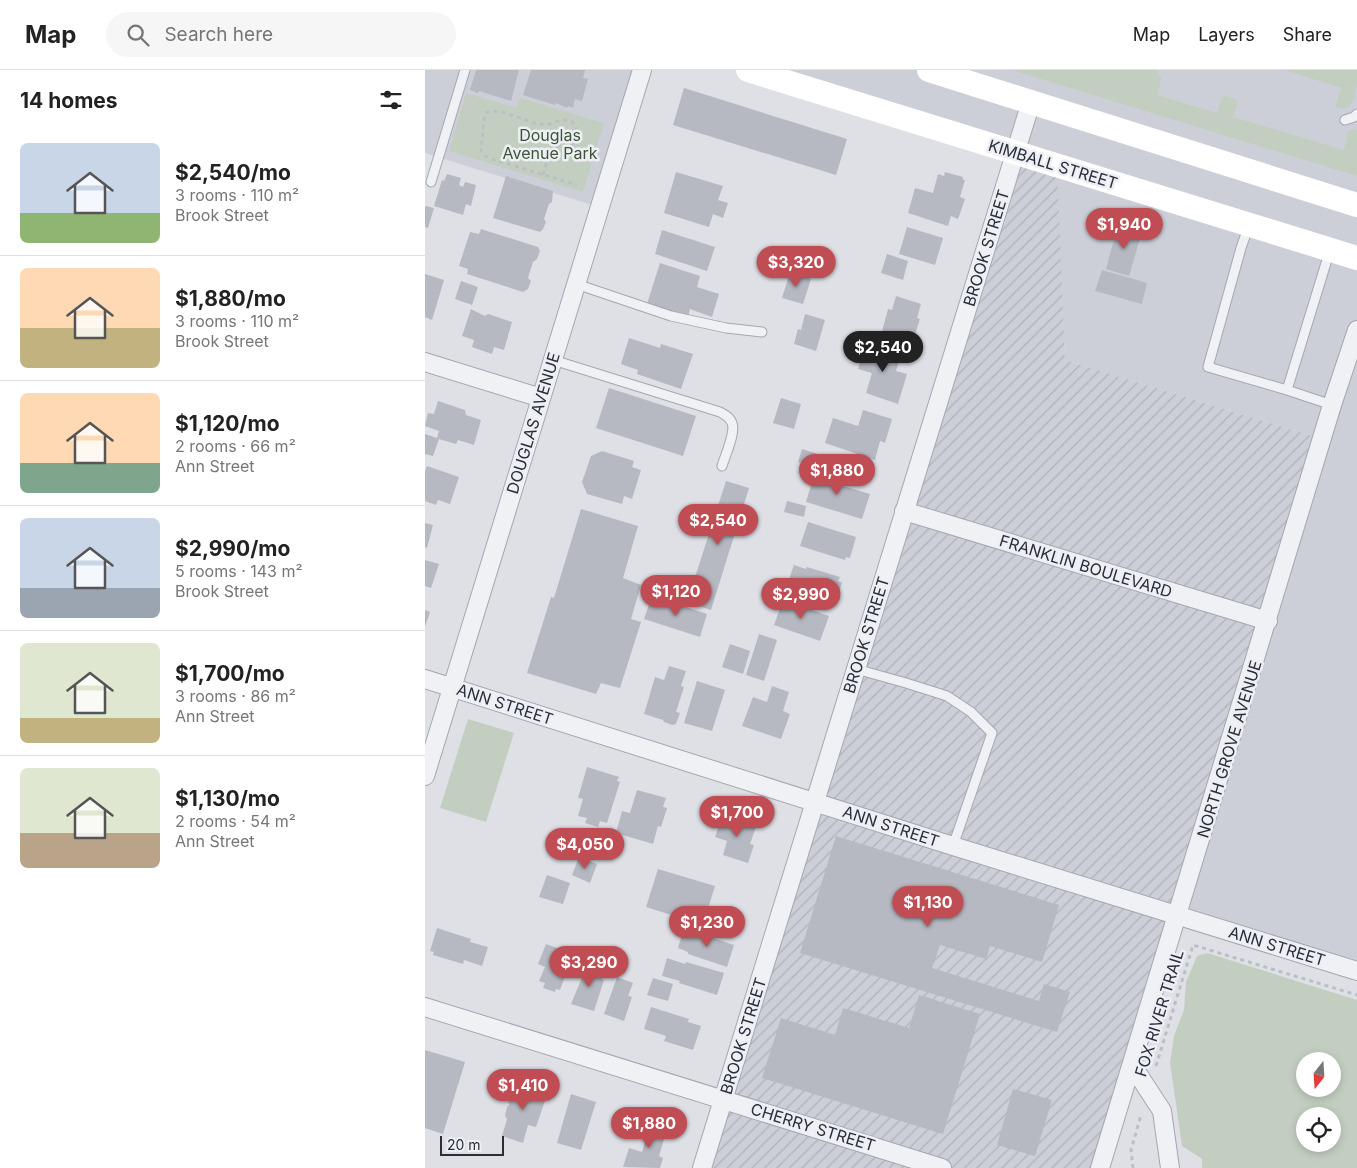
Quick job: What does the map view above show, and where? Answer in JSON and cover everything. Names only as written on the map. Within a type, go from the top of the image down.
[{"type":"main road","name":"KIMBALL STREET","points":[[748,70],[1357,258]]},
{"type":"main road","points":[[929,70],[1357,205]]},
{"type":"street","name":"DOUGLAS AVENUE","points":[[425,776],[642,70]]},
{"type":"street","name":"BROOK STREET","points":[[702,1168],[1031,102]]},
{"type":"street","name":"NORTH GROVE AVENUE","points":[[1101,1168],[1357,330]]},
{"type":"street","points":[[425,362],[541,398]]},
{"type":"street","name":"FRANKLIN BOULEVARD","points":[[904,511],[1268,621]]},
{"type":"street","name":"ANN STREET","points":[[425,679],[953,846],[1357,971]]},
{"type":"street","name":"CHERRY STREET","points":[[425,1007],[942,1168]]},
{"type":"street","points":[[1132,1065],[1162,1111],[1170,1168]]},
{"type":"lane","points":[[431,182],[465,70]]},
{"type":"lane","points":[[1345,120],[1357,114]]},
{"type":"lane","points":[[1249,225],[1207,367],[1333,405]]},
{"type":"lane","points":[[1287,390],[1330,250]]},
{"type":"lane","points":[[576,284],[671,316],[726,328],[762,332]]},
{"type":"lane","points":[[553,360],[720,412],[727,416],[732,421],[733,430],[722,466]]},
{"type":"lane","points":[[856,669],[947,696],[971,712],[992,733],[953,846]]},
{"type":"path","points":[[543,175],[551,150],[557,146],[571,146],[573,143],[576,130],[572,122],[562,119],[550,124],[538,124],[494,110],[486,113],[481,151],[485,156],[543,175],[577,186]]},
{"type":"path","name":"FOX RIVER TRAIL","points":[[1133,1168],[1131,1150],[1193,945],[1357,996]]},
{"type":"shaded area","points":[[425,70],[643,70],[605,209],[425,153]]},
{"type":"shaded area","points":[[748,70],[1357,70],[1357,960],[1178,915],[1322,439],[1065,360],[1056,165]]},
{"type":"shaded area","points":[[1016,153],[1057,165],[1065,360],[1322,439],[1100,1168],[702,1168]]},
{"type":"green space","points":[[1012,70],[1158,70],[1157,74],[1161,76],[1161,80],[1157,95],[1217,113],[1222,97],[1227,96],[1237,100],[1233,117],[1344,150],[1348,131],[1357,129],[1357,176]]},
{"type":"green space","points":[[1285,70],[1357,70],[1356,92],[1350,106],[1346,109],[1335,107],[1341,88]]},
{"type":"green space","name":"Douglas Avenue Park","points":[[466,93],[516,108],[520,98],[604,123],[583,192],[449,151]]},
{"type":"green space","points":[[468,719],[514,733],[486,822],[440,808]]},
{"type":"green space","points":[[1207,953],[1357,1000],[1357,1168],[1202,1168],[1202,1159],[1182,1146],[1170,1063],[1174,1036],[1184,1010],[1186,982],[1197,956]]},
{"type":"building","points":[[476,70],[519,70],[511,101],[470,90]]},
{"type":"building","points":[[531,70],[585,70],[583,78],[588,79],[582,101],[575,99],[573,108],[568,106],[567,108],[556,103],[555,105],[523,95]]},
{"type":"building","points":[[684,88],[847,139],[836,175],[673,125]]},
{"type":"building","points":[[676,172],[723,186],[718,200],[728,203],[723,218],[713,214],[709,227],[664,213]]},
{"type":"building","points":[[945,172],[963,177],[963,180],[965,180],[960,197],[965,199],[958,219],[951,216],[948,226],[908,213],[915,188],[933,193],[938,174],[944,176]]},
{"type":"building","points":[[447,174],[461,178],[459,185],[463,187],[465,182],[476,185],[471,206],[466,204],[463,215],[434,206],[442,180],[444,181]]},
{"type":"building","points":[[506,176],[553,191],[552,202],[549,204],[544,219],[546,222],[540,232],[493,218]]},
{"type":"building","points":[[425,206],[434,208],[428,228],[425,227]]},
{"type":"building","points":[[1118,225],[1142,232],[1129,276],[1106,269]]},
{"type":"building","points":[[907,227],[943,238],[935,265],[899,254]]},
{"type":"building","points":[[481,229],[538,247],[540,251],[537,259],[533,262],[528,278],[531,281],[528,289],[523,292],[467,274],[468,269],[459,266],[470,232],[479,234]]},
{"type":"building","points":[[662,230],[715,247],[707,271],[655,254]]},
{"type":"building","points":[[887,254],[908,261],[903,280],[881,273]]},
{"type":"building","points":[[660,263],[700,276],[697,287],[719,294],[712,317],[690,309],[688,317],[647,304]]},
{"type":"building","points":[[1102,270],[1147,283],[1142,304],[1095,291]]},
{"type":"building","points":[[790,272],[811,279],[803,304],[782,298]]},
{"type":"building","points":[[425,274],[444,280],[432,320],[425,317]]},
{"type":"building","points":[[461,281],[478,287],[472,305],[455,299]]},
{"type":"building","points":[[896,296],[921,304],[917,318],[920,319],[912,344],[881,335],[888,309],[892,310]]},
{"type":"building","points":[[471,309],[485,316],[488,314],[512,322],[504,350],[494,347],[492,354],[472,347],[474,340],[462,336]]},
{"type":"building","points":[[805,314],[825,320],[816,351],[794,344],[798,329],[801,330]]},
{"type":"building","points":[[629,338],[660,348],[661,344],[693,354],[681,389],[637,374],[638,370],[621,364]]},
{"type":"building","points":[[866,343],[901,355],[896,371],[907,374],[898,404],[866,393],[872,373],[858,369]]},
{"type":"building","points":[[609,388],[696,416],[683,456],[596,428]]},
{"type":"building","points":[[781,398],[801,404],[794,429],[773,423]]},
{"type":"building","points":[[438,401],[465,410],[466,415],[481,420],[474,445],[458,440],[456,444],[439,439],[433,456],[425,454],[425,434],[437,438],[439,431],[425,426],[428,413],[434,414]]},
{"type":"building","points":[[863,410],[892,419],[885,443],[880,441],[875,460],[825,443],[833,418],[858,426]]},
{"type":"building","points":[[802,449],[824,456],[820,468],[798,462]]},
{"type":"building","points":[[602,451],[634,461],[632,467],[641,470],[632,499],[624,496],[622,504],[587,494],[582,482],[591,456]]},
{"type":"building","points":[[427,466],[459,477],[450,504],[438,500],[436,505],[425,501],[425,471]]},
{"type":"building","points":[[815,472],[845,481],[843,486],[870,494],[862,519],[806,502]]},
{"type":"building","points":[[726,481],[749,488],[711,610],[687,602]]},
{"type":"building","points":[[787,501],[806,506],[804,517],[784,512]]},
{"type":"building","points":[[581,509],[638,526],[623,578],[641,585],[631,619],[641,622],[620,688],[601,683],[596,694],[527,673],[551,597],[554,598]]},
{"type":"building","points":[[808,522],[856,537],[850,558],[846,557],[845,560],[800,546]]},
{"type":"building","points":[[425,523],[433,525],[427,548],[425,547]]},
{"type":"building","points":[[425,560],[439,564],[431,588],[425,586]]},
{"type":"building","points":[[794,565],[840,577],[838,581],[842,582],[837,599],[787,585]]},
{"type":"building","points":[[652,596],[707,614],[700,637],[644,619]]},
{"type":"building","points":[[783,600],[829,616],[820,641],[774,625]]},
{"type":"building","points":[[425,610],[430,612],[425,627]]},
{"type":"building","points":[[759,634],[777,640],[764,681],[746,675]]},
{"type":"building","points":[[730,644],[750,651],[743,674],[722,667]]},
{"type":"building","points":[[669,666],[686,671],[681,686],[684,687],[676,712],[680,713],[676,724],[672,725],[644,714],[655,677],[664,680]]},
{"type":"building","points":[[697,681],[725,690],[712,731],[684,723]]},
{"type":"building","points":[[772,686],[789,692],[783,711],[790,714],[781,739],[742,726],[753,697],[767,702]]},
{"type":"building","points":[[587,767],[619,777],[617,781],[620,782],[607,823],[600,821],[598,827],[585,823],[587,818],[578,816],[583,799],[578,798]]},
{"type":"building","points":[[637,790],[666,798],[663,807],[667,808],[661,827],[658,826],[653,844],[616,833],[622,811],[630,813]]},
{"type":"building","points":[[722,817],[736,821],[737,818],[757,824],[750,844],[754,845],[748,863],[723,855],[727,841],[715,837]]},
{"type":"building","points":[[836,836],[1059,905],[1042,962],[990,946],[986,959],[940,945],[932,968],[1039,1001],[1044,984],[1070,992],[1057,1032],[800,953]]},
{"type":"building","points":[[579,857],[597,864],[590,883],[572,875]]},
{"type":"building","points":[[658,869],[715,886],[703,925],[646,907]]},
{"type":"building","points":[[547,875],[570,883],[563,904],[539,897]]},
{"type":"building","points":[[437,928],[471,939],[470,942],[488,947],[482,966],[464,960],[463,964],[433,955],[434,952],[430,951]]},
{"type":"building","points":[[683,931],[693,935],[694,932],[734,945],[727,967],[688,954],[688,952],[678,948]]},
{"type":"building","points":[[546,944],[570,953],[563,970],[567,971],[560,990],[556,989],[555,992],[543,988],[545,983],[539,981],[545,967],[538,964]]},
{"type":"building","points":[[667,958],[724,973],[717,995],[662,976]]},
{"type":"building","points":[[581,964],[604,971],[602,979],[604,980],[594,1011],[571,1004],[583,975],[578,973]]},
{"type":"building","points":[[617,977],[633,983],[628,996],[632,997],[624,1021],[604,1014]]},
{"type":"building","points":[[653,978],[673,984],[668,1001],[647,995]]},
{"type":"building","points":[[919,995],[980,1014],[943,1134],[762,1078],[781,1018],[835,1035],[843,1008],[909,1028]]},
{"type":"building","points":[[651,1007],[689,1019],[688,1022],[701,1026],[693,1050],[664,1041],[666,1036],[644,1029]]},
{"type":"building","points":[[425,1050],[465,1062],[443,1134],[425,1128]]},
{"type":"building","points":[[515,1081],[548,1092],[536,1127],[528,1125],[523,1143],[502,1136],[507,1119],[505,1116],[507,1107],[510,1104],[508,1103]]},
{"type":"building","points":[[1013,1089],[1052,1100],[1035,1156],[997,1145]]},
{"type":"building","points":[[571,1094],[596,1102],[581,1150],[557,1143]]},
{"type":"building","points":[[651,1121],[668,1126],[659,1156],[663,1158],[660,1168],[623,1167],[629,1148],[642,1152]]}]
